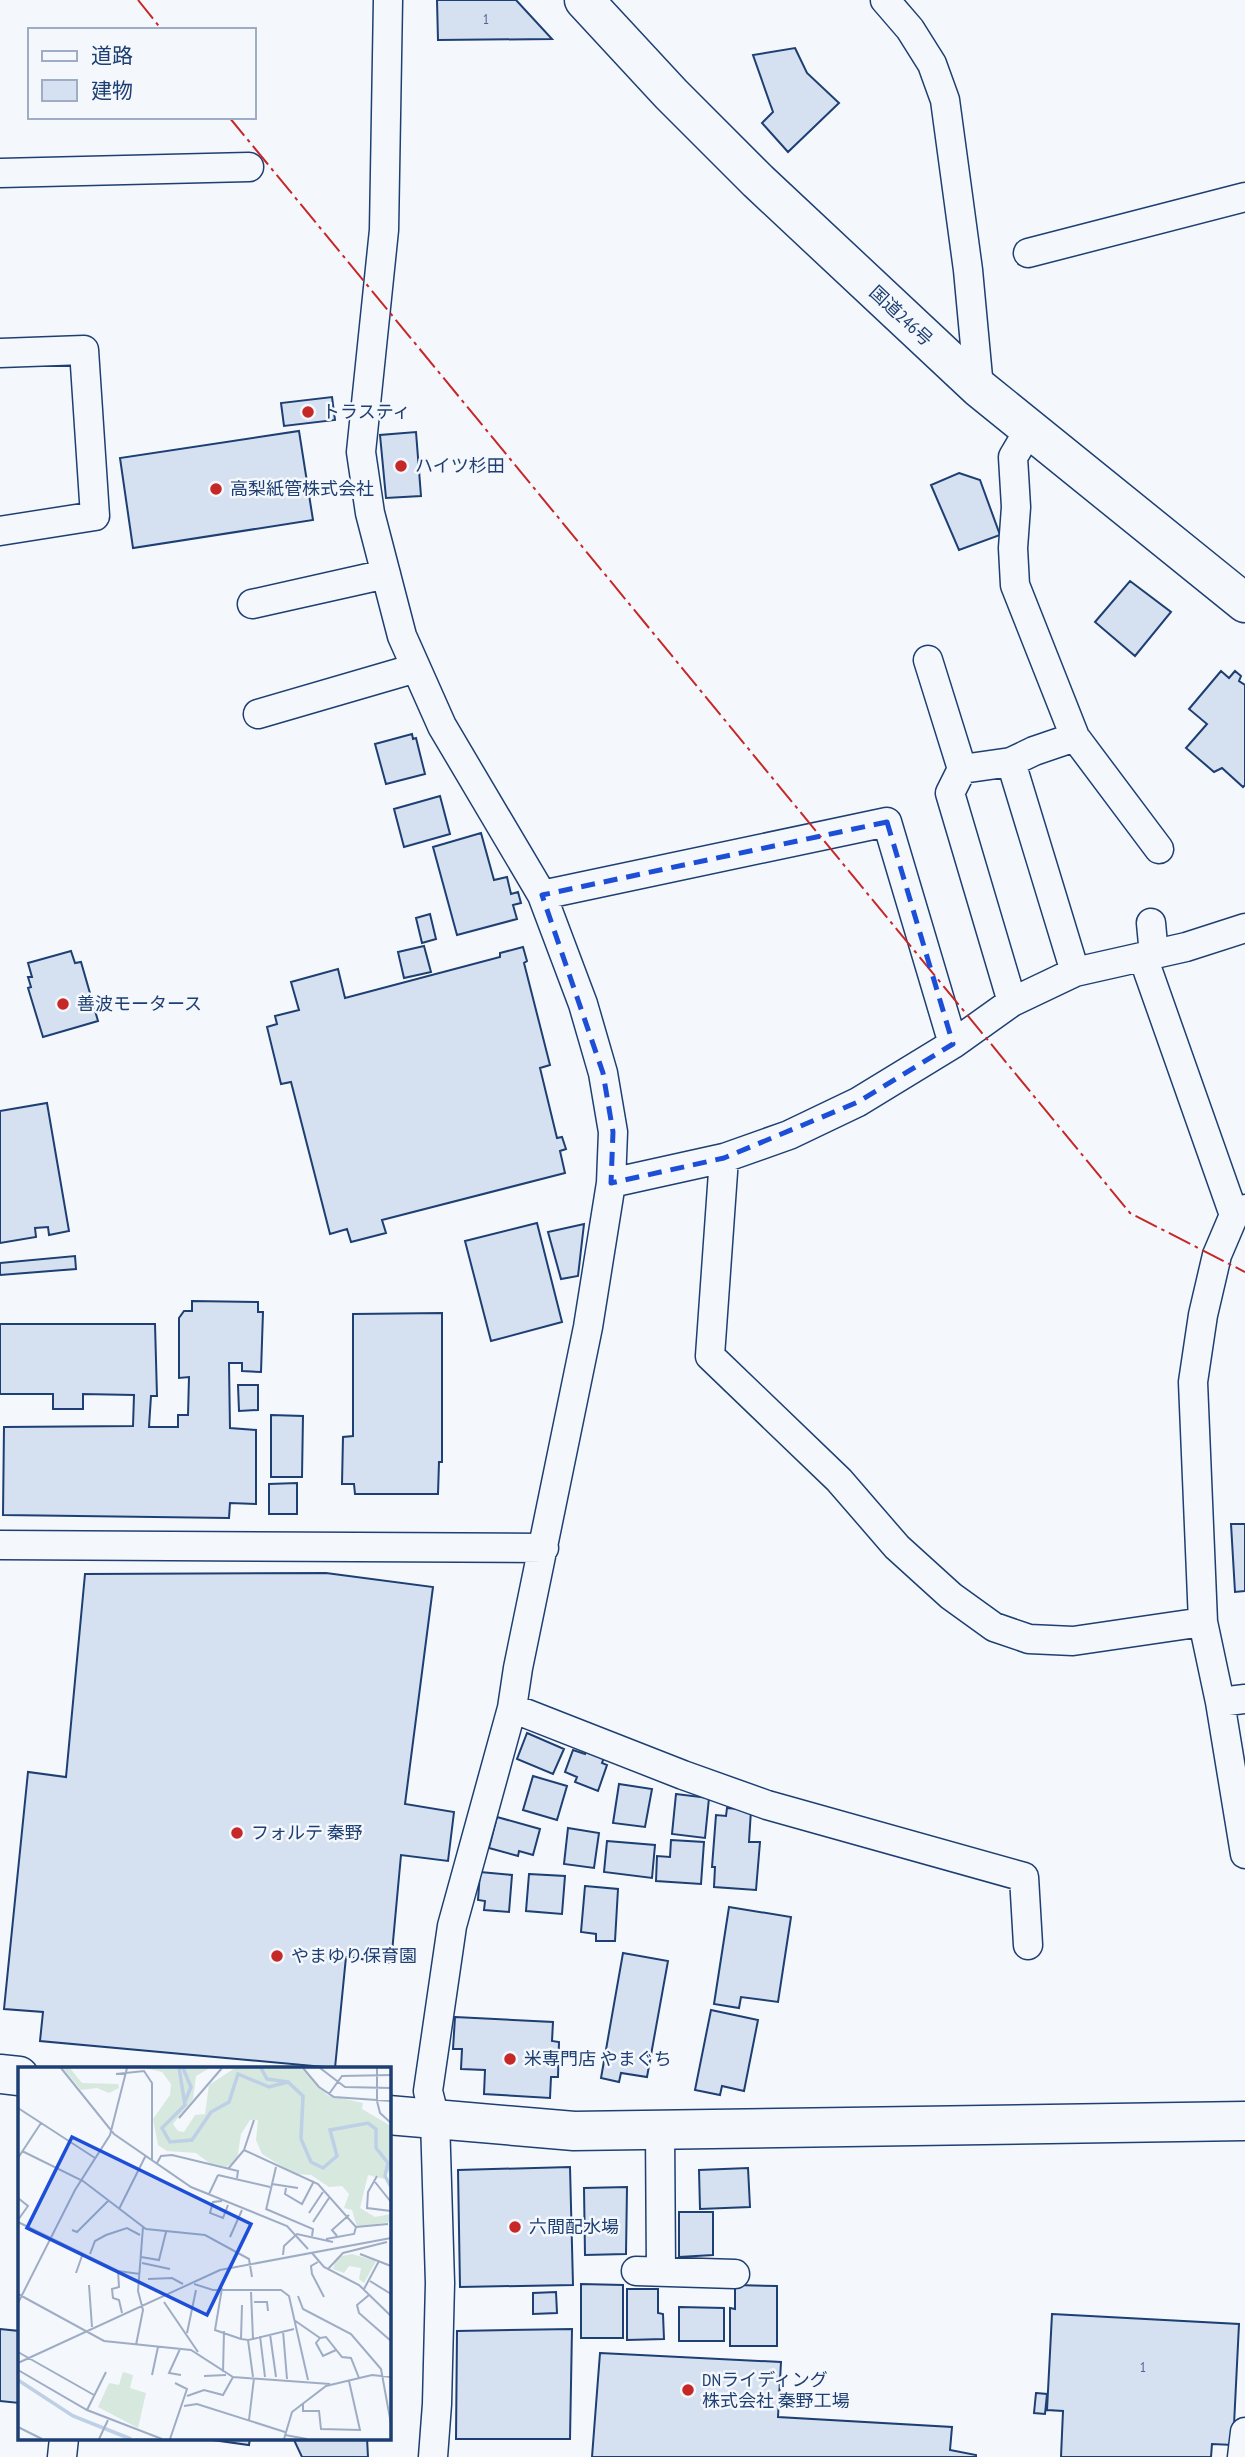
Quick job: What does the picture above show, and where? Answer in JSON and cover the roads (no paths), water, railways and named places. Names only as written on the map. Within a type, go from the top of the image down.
[{"type":"main road","name":"国道246号","points":[[584,0],[671,94],[758,181],[979,388],[1245,603]]},
{"type":"main road","points":[[0,2074],[18,2076]]},
{"type":"main road","points":[[390,2115],[575,2131],[1245,2121]]},
{"type":"street","points":[[388,0],[384,230],[361,452],[370,513],[402,636],[442,726],[542,895],[583,1004],[603,1073],[613,1132],[611,1183],[587,1327],[512,1708],[452,1926],[428,2096],[435,2119],[440,2283],[433,2457]]},
{"type":"street","points":[[885,0],[910,29],[932,64],[945,100],[968,270],[979,388]]},
{"type":"street","points":[[0,173],[249,167]]},
{"type":"street","points":[[1028,253],[1245,197]]},
{"type":"street","points":[[0,353],[84,350],[95,516],[0,531]]},
{"type":"street","points":[[1028,430],[1013,457],[1016,507],[1013,548],[1015,585],[1075,737],[1159,849]]},
{"type":"street","points":[[252,604],[386,574]]},
{"type":"street","points":[[928,660],[962,769],[950,793],[1012,1002]]},
{"type":"street","points":[[258,714],[416,668]]},
{"type":"street","points":[[962,769],[1011,762],[1075,737]]},
{"type":"street","points":[[1011,762],[1075,972]]},
{"type":"street","points":[[542,895],[887,822],[953,1044]]},
{"type":"street","points":[[1151,923],[1149,956],[1240,1212],[1217,1255],[1203,1315],[1193,1382],[1203,1622],[1233,1701],[1245,1854]]},
{"type":"street","points":[[611,1183],[724,1158],[789,1135],[858,1101],[953,1044],[1012,1002],[1075,972],[1149,956],[1245,928]]},
{"type":"street","points":[[724,1158],[710,1356],[839,1480],[897,1547],[951,1596],[994,1627],[1029,1639],[1073,1641],[1203,1622]]},
{"type":"street","points":[[0,1545],[544,1548]]},
{"type":"street","points":[[512,1708],[683,1775],[767,1804],[1024,1877],[1028,1945]]},
{"type":"street","points":[[660,2130],[649,2271],[735,2274]]},
{"type":"street","points":[[1242,2457],[1245,2432]]},
{"type":"place","name":"トラスティ","points":[[308,412]]},
{"type":"place","name":"ハイツ杉田","points":[[401,466]]},
{"type":"place","name":"高梨紙管株式会社","points":[[216,489]]},
{"type":"place","name":"善波モータース","points":[[63,1004]]},
{"type":"place","name":"フォルテ 秦野","points":[[237,1833]]},
{"type":"place","name":"やまゆり保育園","points":[[277,1956]]},
{"type":"place","name":"米専門店 やまぐち","points":[[510,2059]]},
{"type":"place","name":"六間配水場","points":[[515,2227]]},
{"type":"place","name":"DNライディング 株式会社 秦野工場","points":[[688,2390]]}]
